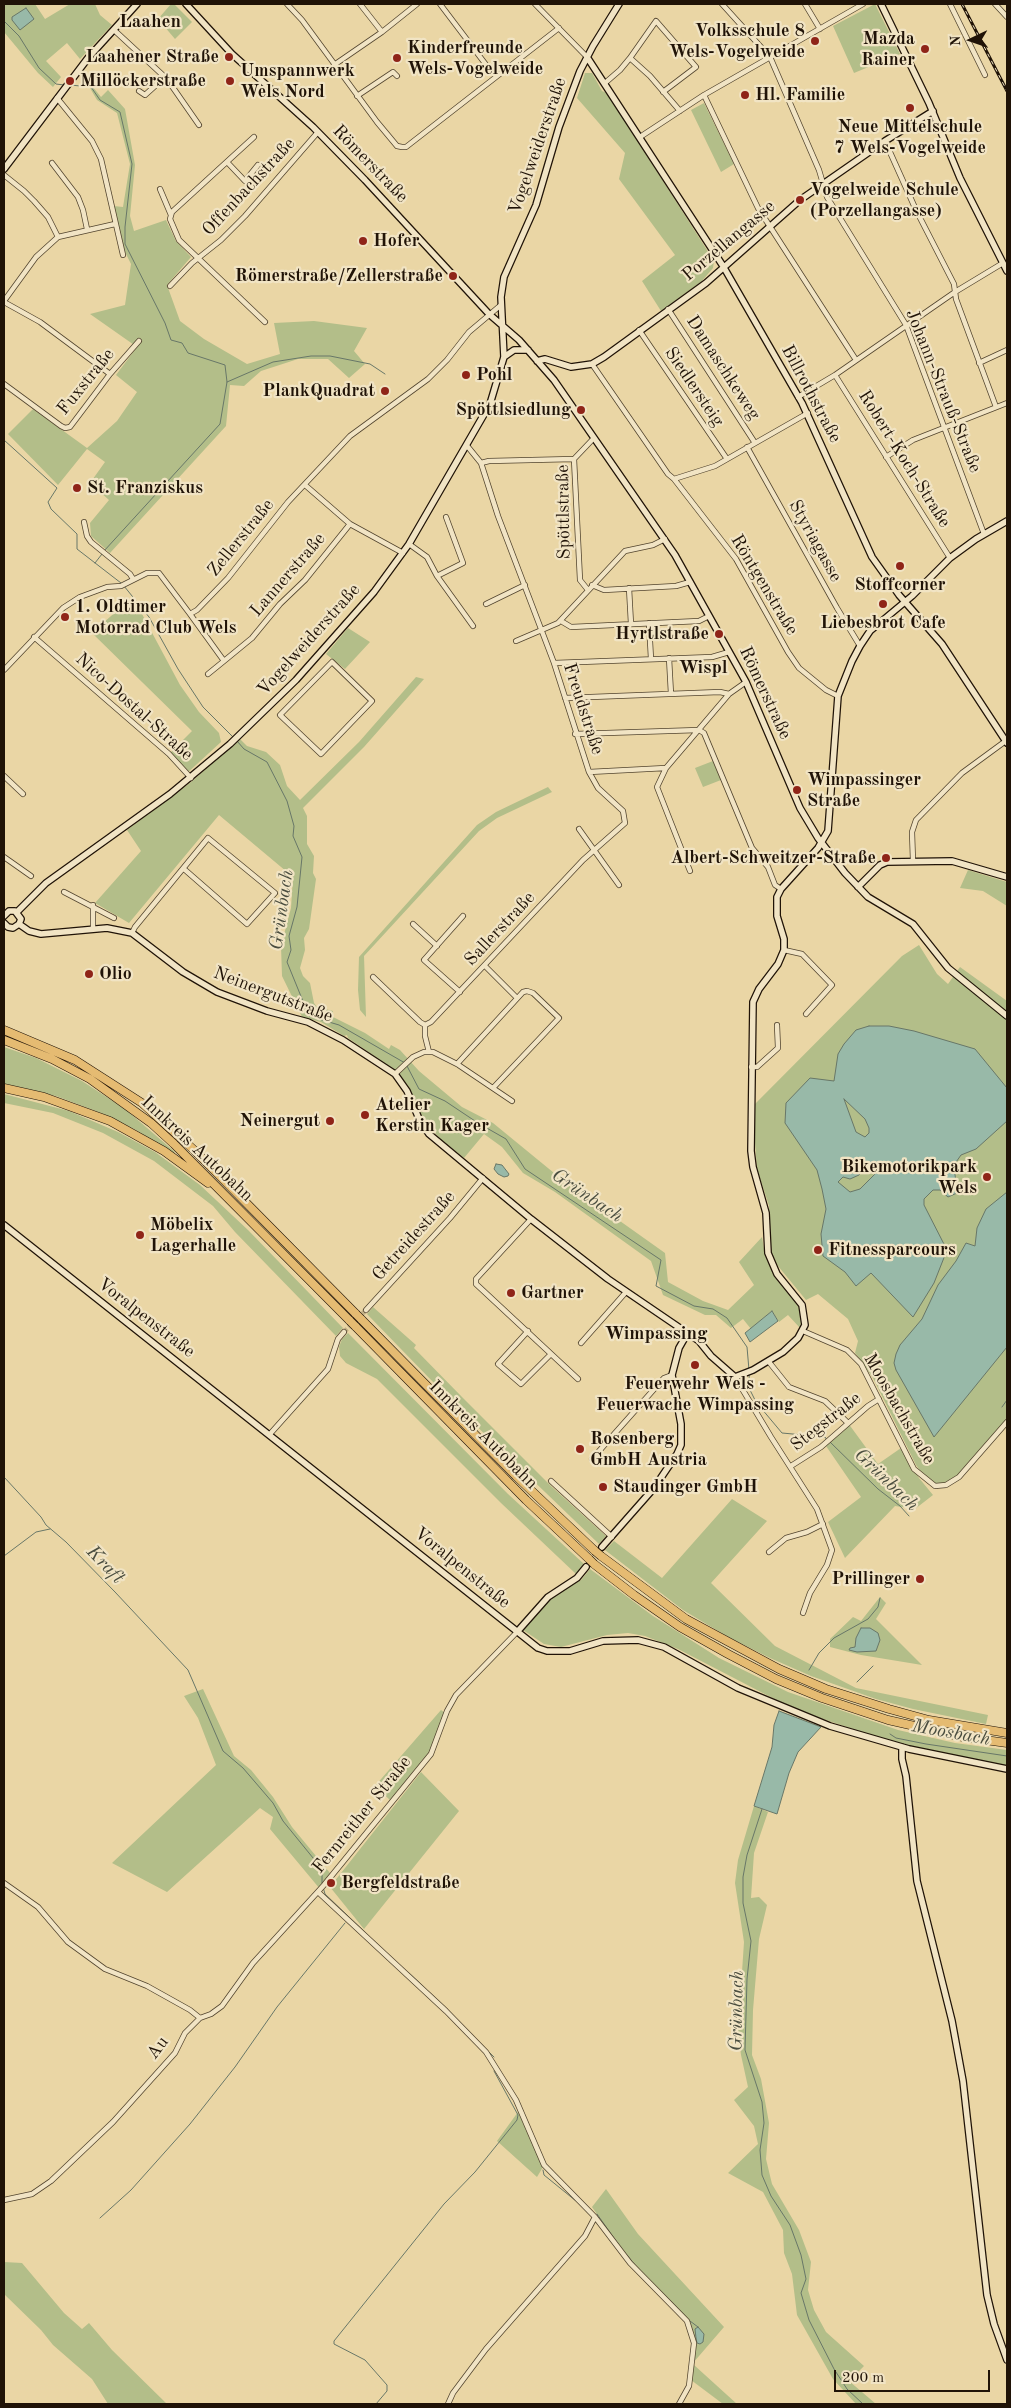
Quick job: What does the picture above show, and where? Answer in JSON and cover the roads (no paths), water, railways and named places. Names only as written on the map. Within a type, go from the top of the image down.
[{"type":"highway","name":"Innkreis Autobahn","points":[[4,1030],[74,1060],[142,1103],[194,1150],[516,1476],[599,1551],[686,1619],[779,1669],[826,1688],[890,1710],[929,1720],[1007,1733]]},
{"type":"highway","name":"Innkreis Autobahn","points":[[4,1040],[52,1059],[90,1079],[126,1103],[174,1144],[590,1563],[634,1595],[680,1627],[728,1654],[822,1698],[888,1720],[963,1737],[1007,1743]]},
{"type":"highway","points":[[4,1088],[44,1097],[110,1121],[164,1151],[224,1194]]},
{"type":"street","points":[[4,169],[64,88],[138,4]]},
{"type":"street","name":"Römerstraße","points":[[186,4],[232,54],[318,132],[388,203],[489,314],[528,350],[563,392],[665,539],[690,582],[746,682],[800,808],[822,843],[858,887],[868,896],[913,924],[948,968],[1007,1016]]},
{"type":"street","points":[[287,4],[302,20],[357,96],[397,146],[406,147],[493,74],[559,28]]},
{"type":"street","points":[[360,4],[382,32]]},
{"type":"street","points":[[334,65],[382,32],[417,4]]},
{"type":"street","points":[[440,4],[493,74]]},
{"type":"street","points":[[536,4],[587,57]]},
{"type":"street","name":"Vogelweiderstraße","points":[[17,912],[61,872],[191,778],[238,737],[296,680],[374,592],[410,544],[468,447],[490,404],[504,357],[504,328],[501,305],[504,277],[536,205],[559,127],[587,57],[620,4]]},
{"type":"street","name":"Johann-Strauß-Straße","points":[[722,4],[770,57],[819,170],[827,197],[906,325],[984,534]]},
{"type":"street","points":[[805,4],[820,29]]},
{"type":"street","points":[[640,137],[704,96],[863,4]]},
{"type":"street","points":[[881,4],[933,111],[960,178],[1007,271]]},
{"type":"street","points":[[950,4],[985,75]]},
{"type":"street","points":[[995,4],[1007,17]]},
{"type":"street","points":[[605,83],[630,58],[656,21],[696,67],[663,92]]},
{"type":"street","points":[[114,30],[165,78],[184,100],[199,125]]},
{"type":"street","name":"Billrothstraße","points":[[587,57],[723,266],[808,413],[867,547],[879,568],[952,657],[1007,741]]},
{"type":"street","points":[[630,58],[680,111]]},
{"type":"street","points":[[357,96],[393,72],[397,76]]},
{"type":"street","points":[[139,91],[145,95],[165,78]]},
{"type":"street","points":[[704,96],[758,208],[856,360]]},
{"type":"street","points":[[57,98],[92,141],[101,159],[123,255]]},
{"type":"street","name":"Porzellangasse","points":[[592,364],[706,283],[770,225],[823,184],[885,141],[933,111]]},
{"type":"street","name":"Offenbachstraße","points":[[170,286],[245,216],[318,132]]},
{"type":"street","points":[[171,215],[172,212],[254,137]]},
{"type":"street","points":[[885,141],[916,210],[954,284],[959,308],[996,408]]},
{"type":"street","points":[[52,162],[78,197],[87,229]]},
{"type":"street","points":[[227,162],[245,181],[258,166]]},
{"type":"street","points":[[4,175],[34,201],[48,218],[58,237]]},
{"type":"street","points":[[160,189],[179,240],[265,322]]},
{"type":"street","points":[[110,374],[40,322],[4,301],[36,256],[58,237],[115,224]]},
{"type":"street","points":[[798,397],[835,375],[955,292],[1004,264]]},
{"type":"street","points":[[489,314],[501,305]]},
{"type":"street","name":"Damaschkeweg","points":[[668,309],[755,443]]},
{"type":"street","name":"Zellerstraße","points":[[190,614],[228,578],[288,502],[350,436],[438,370],[463,339],[489,314]]},
{"type":"street","name":"Siedlersteig","points":[[639,330],[727,459]]},
{"type":"street","name":"Fuxstraße","points":[[4,384],[65,428],[76,421],[110,374],[139,341]]},
{"type":"street","points":[[504,357],[514,350],[528,350]]},
{"type":"street","points":[[979,363],[1007,350]]},
{"type":"street","points":[[537,361],[545,359],[571,367],[592,364]]},
{"type":"street","name":"Röntgenstraße","points":[[592,364],[668,474],[674,479],[736,559],[788,652],[799,668],[826,690],[838,696]]},
{"type":"street","name":"Robert-Koch-Straße","points":[[835,375],[950,558]]},
{"type":"street","points":[[886,457],[913,440],[1007,404]]},
{"type":"street","points":[[674,479],[715,466],[808,413]]},
{"type":"street","name":"Spöttlstraße","points":[[588,590],[580,580],[574,459],[594,438]]},
{"type":"street","name":"Freudstraße","points":[[468,447],[480,463],[554,664],[575,734],[589,772],[666,768]]},
{"type":"street","name":"Styriagasse","points":[[747,448],[860,646]]},
{"type":"street","points":[[480,463],[489,461],[574,459]]},
{"type":"street","points":[[305,485],[350,524],[403,553]]},
{"type":"street","points":[[437,576],[463,563],[446,517]]},
{"type":"street","points":[[803,1613],[810,1593],[827,1565],[832,1550],[817,1509],[770,1437],[735,1377],[769,1362],[783,1352],[803,1331],[806,1318],[802,1304],[777,1274],[768,1253],[766,1213],[753,1168],[751,1151],[751,1067],[753,1002],[759,990],[778,964],[784,950],[784,939],[776,905],[781,889],[822,843],[828,831],[838,696],[852,660],[870,631],[905,602],[950,558],[984,534],[1007,521]]},
{"type":"street","points":[[84,522],[87,536],[99,550],[130,574],[133,580]]},
{"type":"street","name":"Lannerstraße","points":[[208,674],[252,638],[280,604],[306,580],[350,524]]},
{"type":"street","points":[[516,641],[542,632],[561,621],[625,551],[653,545],[665,539]]},
{"type":"street","points":[[410,544],[427,557],[437,576],[473,626]]},
{"type":"street","points":[[4,670],[58,612],[72,602],[107,587],[123,585],[147,573],[159,573],[224,662]]},
{"type":"street","points":[[592,585],[600,589],[676,586],[690,582]]},
{"type":"street","points":[[486,604],[525,585]]},
{"type":"street","points":[[630,588],[631,624]]},
{"type":"street","points":[[561,621],[571,627],[699,621],[709,616]]},
{"type":"street","points":[[649,623],[651,659]]},
{"type":"street","name":"Nico-Dostal-Straße","points":[[34,637],[169,754],[191,778]]},
{"type":"street","points":[[554,664],[712,657],[729,652]]},
{"type":"street","points":[[669,658],[671,694]]},
{"type":"street","points":[[332,662],[372,701],[321,754],[280,715],[305,689],[332,662]]},
{"type":"street","points":[[296,680],[305,689]]},
{"type":"street","points":[[690,871],[656,787],[666,768],[729,694],[746,682]]},
{"type":"street","points":[[565,698],[720,692],[729,694]]},
{"type":"street","points":[[575,734],[699,730],[706,736],[752,848],[768,866],[776,885],[781,889]]},
{"type":"street","points":[[913,861],[912,832],[916,820],[962,773],[1007,741]]},
{"type":"street","name":"Sallerstraße","points":[[425,1025],[431,1022],[485,966],[568,875],[623,825],[625,820],[622,811],[598,788],[589,772]]},
{"type":"street","points":[[4,776],[24,794]]},
{"type":"street","points":[[580,829],[619,885]]},
{"type":"street","points":[[132,932],[208,838],[275,893],[247,924],[184,869]]},
{"type":"street","points":[[4,857],[31,876]]},
{"type":"street","points":[[858,887],[883,863],[952,861],[1007,877]]},
{"type":"street","points":[[64,892],[114,918]]},
{"type":"street","points":[[93,906],[93,928]]},
{"type":"street","points":[[4,914],[12,910],[17,912],[21,919],[19,924],[13,928],[5,926]]},
{"type":"street","points":[[460,992],[424,960],[463,916]]},
{"type":"street","name":"Neinergutstraße","points":[[19,924],[30,931],[41,934],[93,928],[119,928],[132,932],[183,972],[217,992],[259,1008],[319,1026],[395,1074],[407,1091],[420,1121],[429,1134],[531,1219],[626,1292],[699,1341],[711,1356],[735,1377]]},
{"type":"street","points":[[413,924],[437,946]]},
{"type":"street","points":[[784,950],[802,954],[832,985],[806,1014]]},
{"type":"street","points":[[485,966],[517,998]]},
{"type":"street","points":[[373,977],[425,1025],[425,1036],[429,1052]]},
{"type":"street","points":[[457,1064],[517,998],[527,991],[533,993],[559,1018],[493,1088]]},
{"type":"street","points":[[751,1067],[757,1067],[778,1048],[777,1025]]},
{"type":"street","points":[[395,1074],[408,1061],[418,1055],[429,1052],[457,1064],[512,1101]]},
{"type":"street","name":"Getreidestraße","points":[[366,1310],[450,1218],[483,1178]]},
{"type":"street","points":[[531,1219],[476,1279],[479,1288],[578,1378]]},
{"type":"street","name":"Voralpenstraße","points":[[4,1224],[538,1648],[548,1651],[570,1651],[603,1641],[627,1638],[664,1647],[710,1674],[783,1708],[830,1726],[902,1747],[1007,1769]]},
{"type":"street","points":[[581,1343],[626,1292]]},
{"type":"street","points":[[528,1331],[498,1364],[521,1384],[551,1354]]},
{"type":"street","name":"Moosbachstraße","points":[[803,1331],[848,1350],[861,1364],[914,1469],[935,1486],[946,1485],[960,1477],[1007,1422]]},
{"type":"street","points":[[270,1434],[328,1369],[335,1353],[338,1339],[344,1332]]},
{"type":"street","points":[[599,1551],[654,1488],[677,1454],[680,1445],[681,1424],[672,1375],[679,1348],[687,1334]]},
{"type":"street","points":[[769,1362],[789,1387],[825,1401],[848,1423]]},
{"type":"street","points":[[592,1459],[664,1378],[672,1375]]},
{"type":"street","name":"Stegstraße","points":[[790,1466],[825,1444],[868,1406],[879,1399]]},
{"type":"street","points":[[551,1481],[612,1536]]},
{"type":"street","points":[[768,1552],[786,1538],[807,1532],[823,1524]]},
{"type":"street","name":"Fernreither Straße","points":[[590,1563],[578,1578],[548,1596],[517,1632],[456,1695],[432,1754],[322,1889],[486,2052],[516,2100],[544,2166],[595,2217],[630,2263],[687,2321],[694,2343],[689,2386],[679,2404]]},
{"type":"street","points":[[902,1747],[917,1881],[952,2021],[963,2081],[987,2295],[994,2324],[1007,2360]]},
{"type":"street","points":[[4,1883],[38,1907],[68,1942],[104,1968],[147,1986],[190,2010],[200,2018]]},
{"type":"street","name":"Au","points":[[4,2200],[32,2194],[52,2182],[76,2159],[113,2122],[169,2060],[186,2033],[200,2018],[211,2014],[222,2006],[253,1963],[322,1889]]},
{"type":"street","points":[[448,2404],[453,2393],[486,2349],[585,2236],[595,2217]]},
{"type":"waterway","points":[[4,21],[19,36],[39,68],[56,84],[64,85]]},
{"type":"waterway","points":[[70,85],[91,87],[100,100],[120,112],[132,164],[125,244],[165,323],[171,340],[182,343],[188,353],[225,365],[227,382],[220,424],[104,551]]},
{"type":"waterway","points":[[227,382],[273,362],[311,356],[330,356],[370,364],[385,374]]},
{"type":"waterway","name":"Grünbach","points":[[4,440],[57,488],[48,502],[51,509],[77,534],[77,549],[121,583]]},
{"type":"waterway","points":[[95,563],[102,554]]},
{"type":"waterway","name":"Grünbach","points":[[124,586],[149,617],[178,669],[203,707],[234,738]]},
{"type":"waterway","name":"Grünbach","points":[[237,741],[244,749],[267,762],[287,801],[294,826],[293,836],[302,857],[297,907],[289,936],[291,950],[287,962],[309,1016],[339,1025],[405,1063]]},
{"type":"waterway","name":"Grünbach","points":[[407,1066],[419,1089],[445,1101],[506,1139],[525,1169],[661,1260],[656,1286],[694,1306],[713,1309],[727,1318],[747,1347],[749,1370]]},
{"type":"waterway","name":"Grünbach","points":[[749,1374],[750,1390],[756,1402],[782,1433],[825,1437],[827,1440]]},
{"type":"waterway","points":[[1002,1407],[1007,1400]]},
{"type":"waterway","name":"Grünbach","points":[[830,1442],[909,1516]]},
{"type":"waterway","name":"Kraft","points":[[4,1477],[41,1517],[46,1525],[66,1542],[115,1592],[188,1670],[223,1751],[243,1768],[273,1803],[283,1821],[322,1869],[322,1883]]},
{"type":"waterway","points":[[4,1556],[36,1532],[50,1529]]},
{"type":"waterway","name":"Grünbach","points":[[809,1670],[819,1653],[834,1638],[868,1619],[878,1607],[880,1598]]},
{"type":"waterway","points":[[857,1682],[873,1666]]},
{"type":"waterway","name":"Moosbach","points":[[890,1734],[896,1738],[926,1744],[1007,1756]]},
{"type":"waterway","name":"Grünbach","points":[[762,1809],[747,1855],[743,1877],[743,1903],[751,1941],[747,1979],[745,2050],[762,2102],[764,2123],[760,2150],[762,2175],[771,2196],[790,2225],[801,2255],[806,2279],[801,2293],[809,2320],[834,2369],[847,2389],[863,2404]]},
{"type":"waterway","points":[[323,1887],[325,1894],[395,1961]]},
{"type":"waterway","points":[[100,2218],[131,2190],[190,2124],[235,2067],[277,2007],[345,1923]]},
{"type":"waterway","points":[[409,1973],[446,2008]]},
{"type":"waterway","points":[[475,2038],[494,2057]]},
{"type":"waterway","points":[[376,2404],[387,2391],[387,2385],[365,2360],[334,2344],[334,2341],[444,2204],[475,2172],[517,2120],[518,2115],[494,2071]]},
{"type":"waterway","points":[[543,2170],[544,2175],[576,2201]]},
{"type":"waterway","points":[[597,2214],[621,2248]]},
{"type":"waterway","points":[[627,2255],[635,2265]]},
{"type":"waterway","points":[[656,2286],[698,2327]]},
{"type":"tunnel","points":[[344,1332],[366,1310]]},
{"type":"railway","points":[[962,4],[1007,91]]},
{"type":"place","name":"Volksschule 8 Wels-Vogelweide","points":[[815,41]]},
{"type":"place","name":"Mazda Rainer","points":[[925,49]]},
{"type":"place","name":"Laahener Straße","points":[[229,57]]},
{"type":"place","name":"Kinderfreunde Wels-Vogelweide","points":[[397,58]]},
{"type":"place","name":"Millöckerstraße","points":[[70,81]]},
{"type":"place","name":"Umspannwerk Wels Nord","points":[[230,81]]},
{"type":"place","name":"Hl. Familie","points":[[745,95]]},
{"type":"place","name":"Neue Mittelschule 7 Wels-Vogelweide","points":[[910,108]]},
{"type":"place","name":"Vogelweide Schule (Porzellangasse)","points":[[800,200]]},
{"type":"place","name":"Hofer","points":[[363,241]]},
{"type":"place","name":"Römerstraße/Zellerstraße","points":[[453,276]]},
{"type":"place","name":"Pohl","points":[[466,375]]},
{"type":"place","name":"PlankQuadrat","points":[[385,391]]},
{"type":"place","name":"Spöttlsiedlung","points":[[581,410]]},
{"type":"place","name":"St. Franziskus","points":[[77,488]]},
{"type":"place","name":"Stoffcorner","points":[[900,566]]},
{"type":"place","name":"Liebesbrot Cafe","points":[[883,604]]},
{"type":"place","name":"1. Oldtimer Motorrad Club Wels","points":[[65,617]]},
{"type":"place","name":"Hyrtlstraße","points":[[719,634]]},
{"type":"place","name":"Wimpassinger Straße","points":[[797,790]]},
{"type":"place","name":"Albert-Schweitzer-Straße","points":[[886,858]]},
{"type":"place","name":"Olio","points":[[89,974]]},
{"type":"place","name":"Atelier Kerstin Kager","points":[[365,1115]]},
{"type":"place","name":"Neinergut","points":[[330,1121]]},
{"type":"place","name":"Bikemotorikpark Wels","points":[[987,1177]]},
{"type":"place","name":"Möbelix Lagerhalle","points":[[140,1235]]},
{"type":"place","name":"Fitnessparcours","points":[[818,1250]]},
{"type":"place","name":"Gartner","points":[[511,1293]]},
{"type":"place","name":"Feuerwehr Wels - Feuerwache Wimpassing","points":[[695,1365]]},
{"type":"place","name":"Rosenberg GmbH Austria","points":[[580,1449]]},
{"type":"place","name":"Staudinger GmbH","points":[[603,1487]]},
{"type":"place","name":"Prillinger","points":[[920,1579]]},
{"type":"place","name":"Bergfeldstraße","points":[[331,1883]]},
{"type":"district","name":"Laahen","points":[[150,22]]},
{"type":"district","name":"Wispl","points":[[703,668]]},
{"type":"district","name":"Wimpassing","points":[[656,1334]]}]
